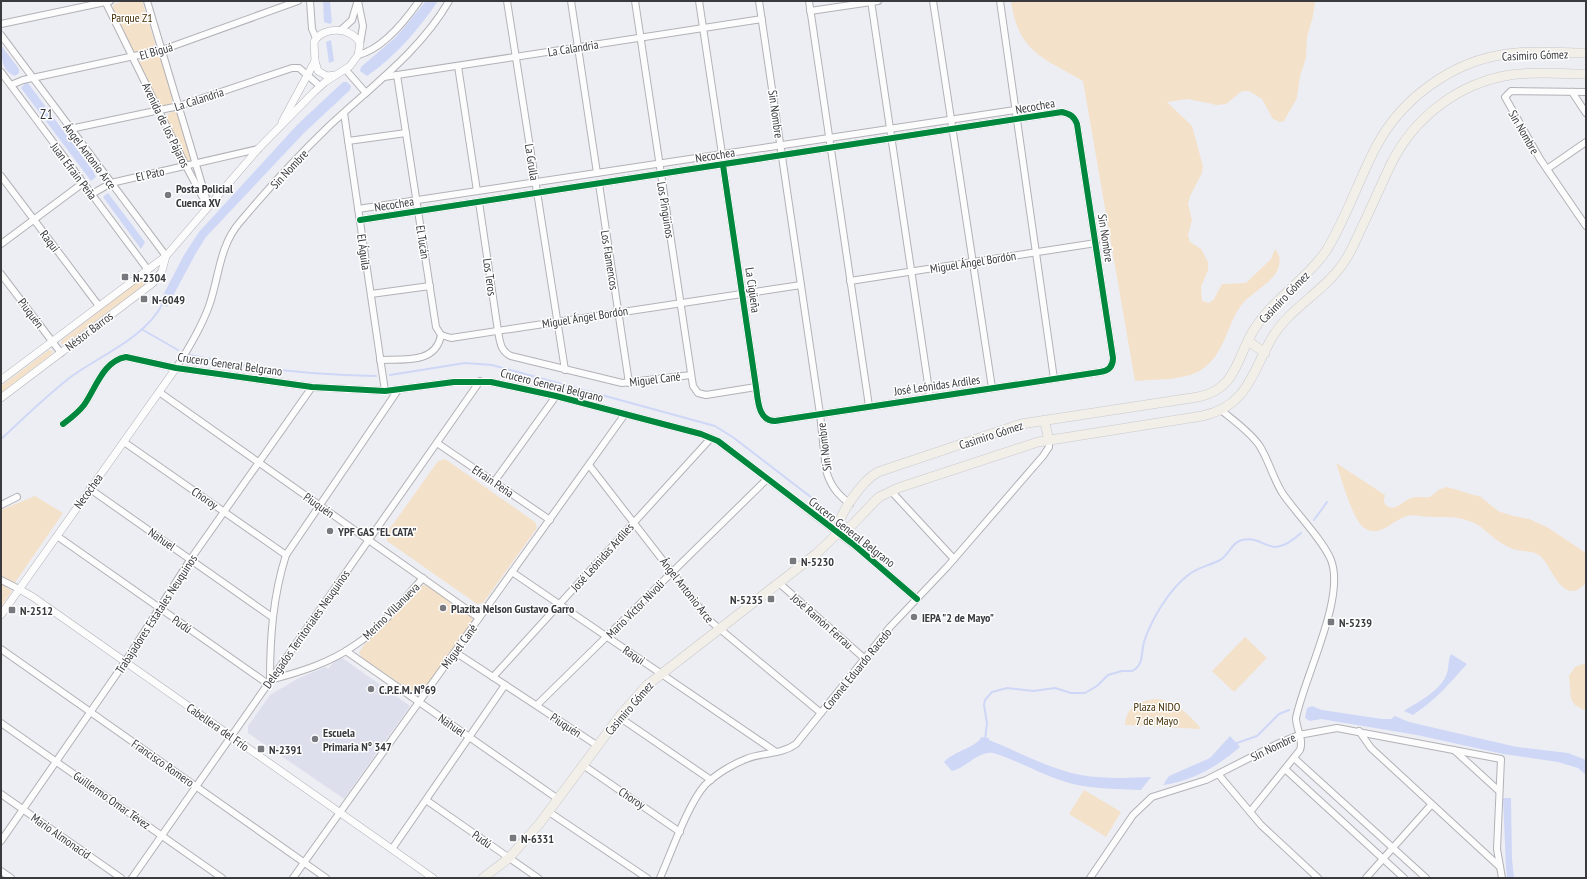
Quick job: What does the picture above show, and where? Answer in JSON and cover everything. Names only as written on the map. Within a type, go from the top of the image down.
[{"type":"main road","name":"Casimiro Gómez","points":[[838,533],[839,519],[869,478],[878,472],[1009,428],[1044,420],[1208,395],[1223,386],[1230,378],[1254,329],[1267,312],[1316,264],[1326,251],[1379,141],[1396,117],[1418,95],[1452,72],[1493,57],[1514,53],[1586,53]]},
{"type":"main road","name":"Casimiro Gómez","points":[[483,878],[509,858],[549,812],[619,717],[639,693],[661,674],[823,549],[838,533],[851,526],[879,497],[891,491],[1014,449],[1049,440],[1202,416],[1221,410],[1238,399],[1244,391],[1274,335],[1285,321],[1330,280],[1344,262],[1399,149],[1414,128],[1431,112],[1463,90],[1495,78],[1526,74],[1586,74]]},
{"type":"main road","points":[[1248,341],[1265,353]]},
{"type":"main road","points":[[1044,420],[1049,440]]},
{"type":"street","name":"Avenida de los Pájaros","points":[[106,1],[132,58],[208,207]]},
{"type":"street","points":[[1,24],[106,1]]},
{"type":"street","name":"Avenida de los Pájaros","points":[[147,1],[197,164],[208,207]]},
{"type":"street","name":"El Biguá","points":[[11,85],[20,81],[132,58],[162,50],[298,1]]},
{"type":"street","points":[[310,1],[312,29],[316,38],[325,32],[341,30],[355,35],[360,44]]},
{"type":"street","points":[[341,30],[354,16],[357,1]]},
{"type":"street","points":[[357,1],[363,26],[360,44]]},
{"type":"street","name":"Néstor Barros","points":[[358,55],[371,51],[387,38],[419,1]]},
{"type":"street","name":"Sin Nombre","points":[[176,368],[196,336],[209,307],[228,238],[239,223],[307,149],[384,77],[423,38],[450,1]]},
{"type":"street","name":"La Grulla","points":[[507,1],[566,370]]},
{"type":"street","points":[[571,1],[597,173]]},
{"type":"street","name":"Los Pingüinos","points":[[635,1],[693,386],[698,393],[706,395],[756,387]]},
{"type":"street","points":[[699,1],[722,154]]},
{"type":"street","name":"Sin Nombre","points":[[759,1],[820,414],[828,479],[837,494],[850,504]]},
{"type":"street","points":[[809,1],[869,406]]},
{"type":"street","points":[[810,11],[874,1],[890,128],[930,397]]},
{"type":"street","points":[[933,1],[992,388]]},
{"type":"street","points":[[1000,1],[1054,379]]},
{"type":"street","name":"La Calandria","points":[[384,77],[762,19]]},
{"type":"street","name":"Ángel Antonio Arce","points":[[1,35],[166,256]]},
{"type":"street","name":"Néstor Barros","points":[[276,133],[315,61],[314,46],[316,38]]},
{"type":"street","name":"Néstor Barros","points":[[2,378],[166,256],[258,150],[320,86],[346,70],[358,55],[360,44]]},
{"type":"street","points":[[315,61],[318,71],[322,74],[336,75]]},
{"type":"street","points":[[458,66],[477,191]]},
{"type":"street","name":"La Calandria","points":[[70,129],[179,106],[292,68],[299,68],[320,86]]},
{"type":"street","points":[[346,70],[366,93]]},
{"type":"street","name":"Juan Efraín Peña","points":[[2,75],[11,85],[148,270]]},
{"type":"street","name":"El Tucán","points":[[397,75],[436,328],[441,336]]},
{"type":"street","name":"Sin Nombre","points":[[1572,92],[1511,91],[1506,95],[1506,101],[1546,169],[1586,226]]},
{"type":"street","points":[[1572,92],[1586,92]]},
{"type":"street","points":[[1572,92],[1586,113]]},
{"type":"street","name":"Necochea","points":[[358,209],[1015,110]]},
{"type":"street","name":"Necochea","points":[[360,220],[831,149],[1062,112],[1072,115]]},
{"type":"street","name":"El Águila","points":[[344,113],[385,391]]},
{"type":"street","name":"Sin Nombre","points":[[1072,115],[1077,124],[1113,358],[1112,366]]},
{"type":"street","points":[[348,141],[406,133]]},
{"type":"street","points":[[1546,169],[1586,142]]},
{"type":"street","name":"El Pato","points":[[92,194],[111,183],[258,150]]},
{"type":"street","name":"La Cigüeña","points":[[723,165],[756,387],[760,410],[765,418]]},
{"type":"street","name":"Raqui","points":[[1,176],[99,306]]},
{"type":"street","points":[[1,244],[83,183]]},
{"type":"street","name":"Los Flamencos","points":[[599,184],[629,383]]},
{"type":"street","name":"Los Teros","points":[[479,202],[498,330],[504,352]]},
{"type":"street","name":"Miguel Ángel Bordón","points":[[850,281],[1096,244]]},
{"type":"street","name":"Néstor Barros","points":[[1,398],[153,283],[162,271],[166,256]]},
{"type":"street","name":"Piuquén","points":[[1,274],[61,353]]},
{"type":"street","name":"Miguel Ángel Bordón","points":[[441,336],[450,338],[801,284]]},
{"type":"street","points":[[371,294],[430,286]]},
{"type":"street","points":[[380,360],[427,356],[438,348],[441,336]]},
{"type":"street","name":"Miguel Cané","points":[[504,352],[511,356],[616,382],[629,383],[691,375]]},
{"type":"street","name":"Crucero General Belgrano","points":[[63,424],[76,414],[84,404],[101,376],[111,363],[118,358],[126,357],[176,368],[312,387],[385,391],[454,382],[480,381],[507,384],[711,438],[725,446],[859,549],[917,599]]},
{"type":"street","name":"José Leónidas Ardiles","points":[[765,418],[775,421],[1105,371],[1112,366]]},
{"type":"street","name":"Necochea","points":[[1,615],[176,368]]},
{"type":"street","name":"Delegados Territoriales Neuquinos","points":[[132,878],[480,381]]},
{"type":"street","name":"Trabajadores Estatales Neuquinos","points":[[1,842],[125,662],[190,560],[312,387]]},
{"type":"street","points":[[269,682],[272,617],[278,584],[286,555],[318,505],[398,390]]},
{"type":"street","name":"Piuquén","points":[[159,392],[479,618]]},
{"type":"street","points":[[494,482],[556,396]]},
{"type":"street","points":[[1221,410],[1248,433],[1259,446],[1277,484],[1326,551],[1333,569],[1334,589],[1329,613],[1297,714],[1296,727],[1301,746],[1294,758],[1250,812]]},
{"type":"street","name":"Miguel Cané","points":[[293,878],[625,414]]},
{"type":"street","name":"José Leónidas Ardiles","points":[[493,677],[711,438]]},
{"type":"street","name":"Coronel Eduardo Racedo","points":[[660,878],[697,796],[711,780],[746,759],[786,750],[796,744],[890,627],[954,559],[1043,456],[1049,447],[1049,440]]},
{"type":"street","name":"Choroy","points":[[124,442],[286,555]]},
{"type":"street","name":"Efrain Peña","points":[[437,443],[550,520]]},
{"type":"street","name":"Ángel Antonio Arce","points":[[589,465],[634,521],[705,615],[719,629],[821,713]]},
{"type":"street","name":"Mario Víctor Nívoli","points":[[537,705],[767,479]]},
{"type":"street","name":"Nahuel","points":[[90,488],[272,617]]},
{"type":"street","points":[[891,491],[954,559]]},
{"type":"street","points":[[1,505],[17,497]]},
{"type":"street","name":"Pudú","points":[[57,536],[159,608],[269,682]]},
{"type":"street","name":"Raqui","points":[[512,572],[776,752]]},
{"type":"street","name":"Merino Villanueva","points":[[269,682],[312,668],[346,651],[371,633],[424,578]]},
{"type":"street","name":"Cabellera del Frío","points":[[1,580],[19,590],[125,662],[433,878]]},
{"type":"street","name":"José Ramón Ferrau","points":[[779,583],[865,659]]},
{"type":"street","name":"Francisco Romero","points":[[1,648],[326,878]]},
{"type":"street","name":"Nahuel","points":[[346,651],[558,799]]},
{"type":"street","name":"Piuquén","points":[[455,652],[598,746]]},
{"type":"street","points":[[392,849],[505,685]]},
{"type":"street","points":[[619,717],[711,780]]},
{"type":"street","name":"Guillermo Omar Tévez","points":[[1,723],[222,878]]},
{"type":"street","name":"Sin Nombre","points":[[1090,878],[1133,815],[1144,802],[1159,794],[1195,784],[1219,775],[1277,744],[1299,735],[1332,728],[1360,731],[1501,758],[1499,791]]},
{"type":"street","points":[[1360,731],[1371,748],[1500,867]]},
{"type":"street","points":[[1452,749],[1499,791],[1497,849],[1502,878]]},
{"type":"street","points":[[1294,758],[1426,878]]},
{"type":"street","name":"Choroy","points":[[583,765],[680,832]]},
{"type":"street","points":[[1285,769],[1404,878]]},
{"type":"street","points":[[1219,775],[1273,837],[1318,878]]},
{"type":"street","name":"Mario Almonacid","points":[[1,794],[121,878]]},
{"type":"street","name":"Pudú","points":[[426,800],[538,878]]},
{"type":"street","points":[[1366,878],[1431,804]]},
{"type":"street","points":[[549,812],[647,878]]},
{"type":"street","points":[[1,871],[11,878]]},
{"type":"shaded area","name":"Escuela Primaria N° 347","points":[[341,657],[410,706],[344,799],[248,733],[248,726],[270,695],[297,679],[325,667],[328,669],[337,658]]},
{"type":"green space","name":"Parque Z1","points":[[126,1],[142,1],[155,43],[153,48],[136,52],[132,51],[112,9],[114,4]]},
{"type":"green space","points":[[1011,1],[1315,1],[1313,16],[1307,37],[1306,58],[1300,76],[1297,98],[1284,121],[1280,122],[1273,119],[1262,99],[1249,91],[1242,91],[1226,104],[1217,105],[1188,99],[1167,102],[1192,126],[1203,166],[1202,173],[1190,196],[1188,204],[1192,220],[1188,235],[1190,242],[1201,249],[1208,262],[1208,270],[1201,287],[1202,301],[1209,303],[1214,299],[1222,284],[1246,283],[1271,259],[1275,249],[1280,258],[1278,269],[1271,279],[1243,303],[1237,311],[1216,356],[1201,370],[1194,374],[1169,379],[1135,381],[1083,81],[1044,59],[1026,43],[1014,18]]},
{"type":"green space","name":"Parque Z1","points":[[155,55],[160,57],[173,98],[171,104],[163,106],[158,103],[139,63],[141,59]]},
{"type":"green space","points":[[173,111],[178,113],[192,160],[191,162],[187,162],[165,116]]},
{"type":"green space","points":[[145,276],[149,278],[149,281],[65,344],[61,344],[62,340]]},
{"type":"green space","points":[[49,350],[53,351],[52,354],[1,393],[1,386]]},
{"type":"green space","points":[[445,459],[535,522],[537,528],[483,603],[477,604],[387,541],[386,534],[438,461]]},
{"type":"green space","points":[[1336,463],[1385,495],[1385,503],[1391,508],[1411,498],[1430,497],[1440,489],[1447,487],[1481,497],[1498,511],[1529,519],[1547,527],[1586,553],[1586,583],[1578,590],[1570,591],[1564,588],[1539,555],[1533,552],[1516,550],[1508,547],[1478,525],[1466,520],[1449,517],[1410,515],[1401,518],[1380,530],[1369,530],[1363,527],[1355,515],[1347,497]]},
{"type":"green space","points":[[35,496],[63,513],[14,584],[1,575],[1,510]]},
{"type":"green space","points":[[1,584],[12,591],[1,607]]},
{"type":"green space","points":[[423,585],[429,586],[473,617],[474,622],[422,695],[419,696],[362,658],[359,653],[363,646]]},
{"type":"green space","points":[[1245,637],[1267,658],[1234,692],[1212,671]]},
{"type":"green space","points":[[1586,663],[1586,711],[1575,705],[1571,699],[1569,676],[1575,667]]},
{"type":"green space","name":"Plaza NIDO 7 de Mayo","points":[[1159,699],[1183,710],[1201,729],[1125,725],[1128,713],[1132,708],[1141,702]]},
{"type":"green space","points":[[1084,790],[1121,812],[1106,837],[1069,814]]},
{"type":"water","points":[[323,1],[330,1],[332,22],[330,24],[324,22]]},
{"type":"water","points":[[426,1],[438,1],[406,42],[367,76],[360,71],[361,67],[396,37]]},
{"type":"water","points":[[331,40],[334,61],[329,63],[326,42]]},
{"type":"water","points":[[1,45],[19,69],[19,73],[15,76],[7,71],[3,63]]},
{"type":"water","points":[[26,82],[93,171],[96,177],[91,181],[21,88]]},
{"type":"water","points":[[343,82],[347,82],[351,86],[350,90],[304,133],[206,237],[167,307],[159,303],[184,255],[199,232],[298,124]]},
{"type":"water","points":[[108,193],[145,242],[141,249],[103,197]]},
{"type":"water","points":[[1451,654],[1467,664],[1442,691],[1422,709],[1413,715],[1404,711],[1429,695],[1440,685],[1447,673]]},
{"type":"water","points":[[1312,706],[1322,710],[1382,719],[1391,719],[1395,716],[1409,722],[1517,747],[1568,753],[1586,760],[1586,775],[1578,768],[1558,762],[1503,754],[1417,735],[1321,719],[1310,721],[1305,718],[1307,708]]},
{"type":"water","points":[[1230,736],[1240,747],[1223,760],[1195,776],[1163,785],[1169,776],[1210,758]]},
{"type":"water","points":[[981,737],[989,738],[989,740],[1057,769],[1081,775],[1107,778],[1151,777],[1141,790],[1081,786],[1052,777],[993,753],[988,753],[977,757],[962,767],[952,771],[944,762],[953,755],[976,743]]},
{"type":"water","points":[[1503,798],[1511,798],[1512,859],[1514,878],[1507,878]]},
{"type":"waterway","points":[[1,439],[63,383],[134,336],[146,326],[163,303]]},
{"type":"waterway","points":[[143,330],[178,350]]},
{"type":"waterway","points":[[190,355],[259,368],[329,374],[376,376]]},
{"type":"waterway","points":[[390,375],[465,363],[492,365],[715,426],[734,438],[829,511]]},
{"type":"waterway","points":[[1314,520],[1327,502]]},
{"type":"waterway","points":[[985,740],[987,723],[984,705],[985,700],[992,692],[1007,688],[1033,691],[1055,688],[1071,693],[1085,693],[1097,686],[1108,675],[1122,671],[1132,671],[1139,665],[1147,633],[1161,606],[1167,597],[1187,576],[1223,558],[1239,541],[1250,539],[1274,547],[1290,542],[1301,533]]},
{"type":"waterway","points":[[1234,744],[1257,736],[1279,714],[1289,710]]},
{"type":"cycle path","points":[[360,220],[1062,112],[1075,119],[1077,124],[1113,358],[1111,366],[1106,371],[1100,372],[775,421],[765,418],[758,403],[723,165]]},
{"type":"cycle path","points":[[63,424],[77,413],[84,405],[106,369],[111,364],[126,357],[176,368],[312,387],[385,391],[454,382],[491,382],[556,396],[701,434],[718,441],[853,544],[917,599]]},
{"type":"place","name":"Posta Policial Cuenca XV","points":[[168,195]]},
{"type":"place","name":"N-2304","points":[[125,277]]},
{"type":"place","name":"N-6049","points":[[144,299]]},
{"type":"place","name":"YPF GAS \"EL CATA\"","points":[[330,531]]},
{"type":"place","name":"N-5230","points":[[793,561]]},
{"type":"place","name":"N-5235","points":[[771,599]]},
{"type":"place","name":"Plazita Nelson Gustavo Garro","points":[[443,608]]},
{"type":"place","name":"N-2512","points":[[12,610]]},
{"type":"place","name":"IEPA \"2 de Mayo\"","points":[[914,617]]},
{"type":"place","name":"N-5239","points":[[1331,622]]},
{"type":"place","name":"C.P.E.M. Nº69","points":[[371,689]]},
{"type":"place","name":"Escuela Primaria N° 347","points":[[315,739]]},
{"type":"place","name":"N-2391","points":[[261,749]]},
{"type":"place","name":"N-6331","points":[[513,838]]},
{"type":"district","name":"Z1","points":[[47,114]]}]
